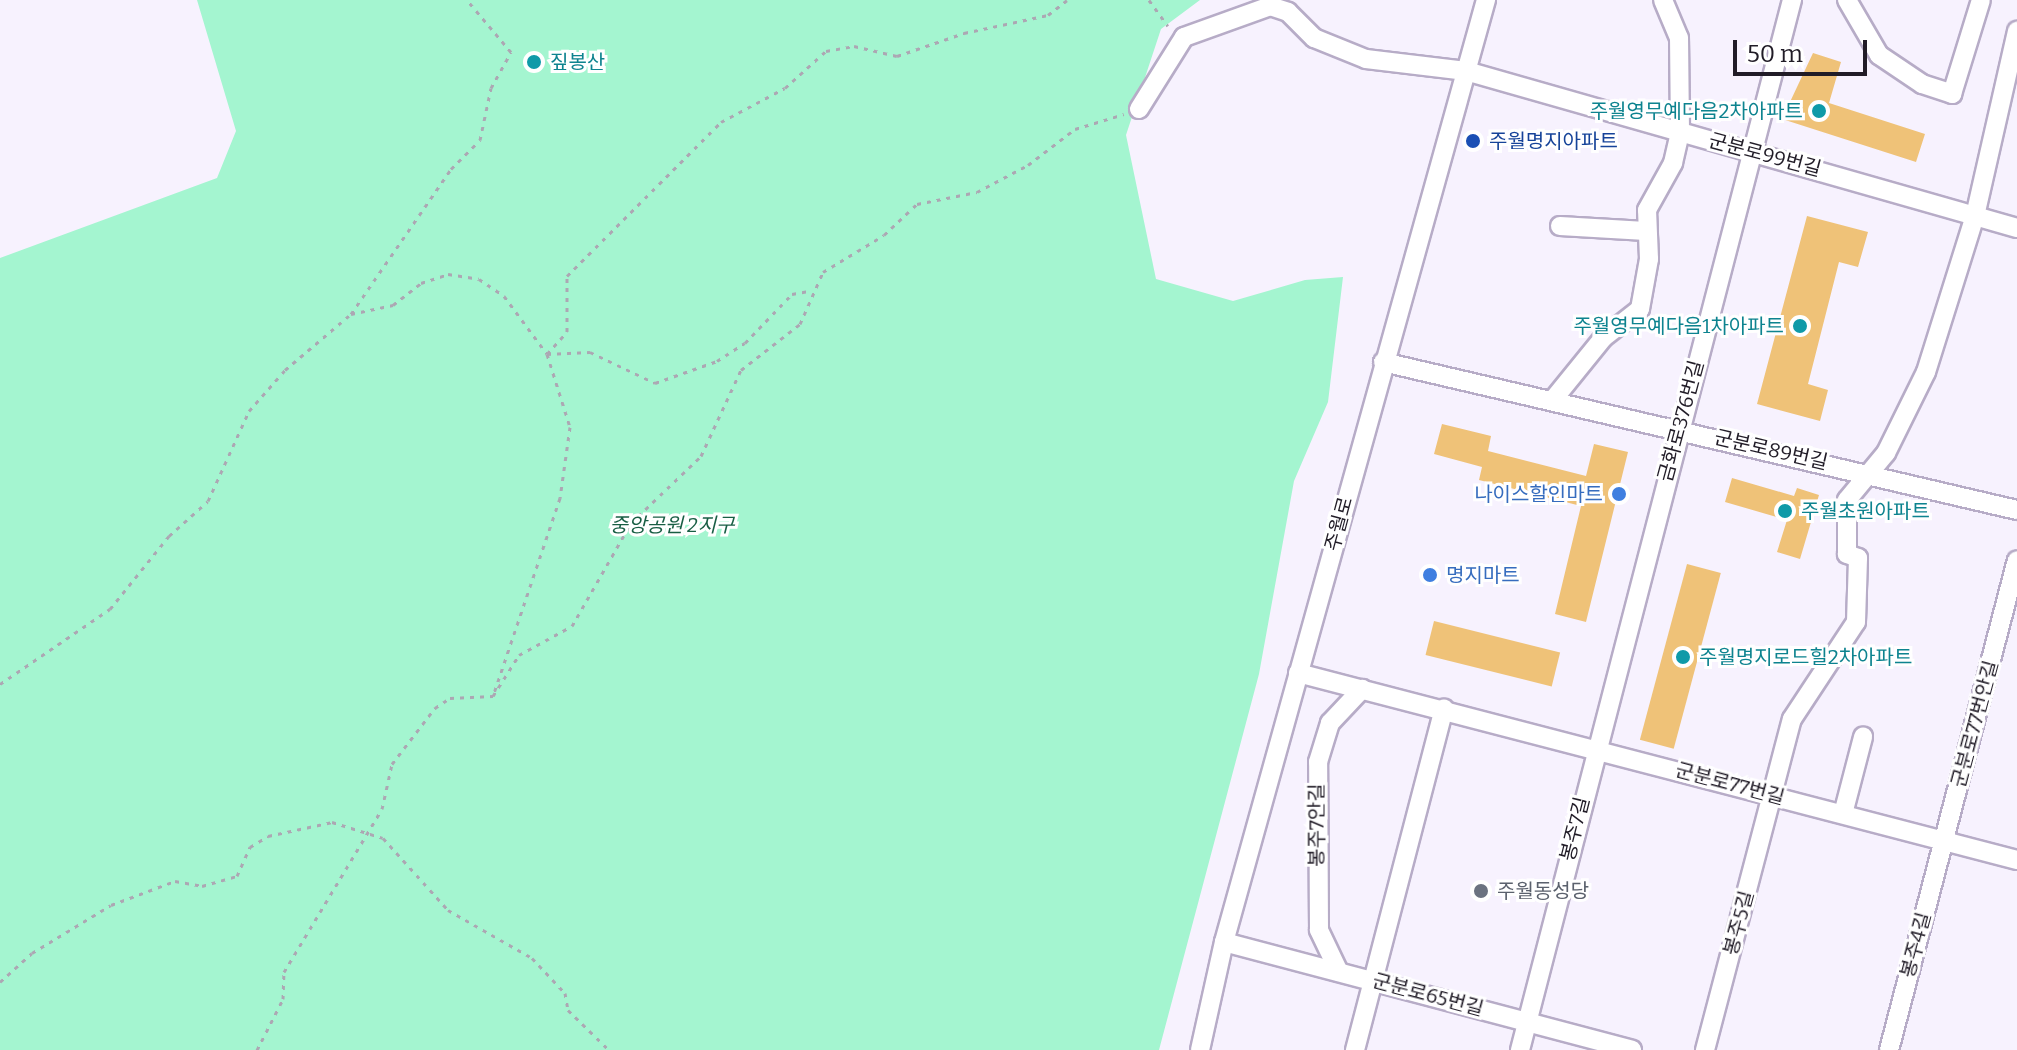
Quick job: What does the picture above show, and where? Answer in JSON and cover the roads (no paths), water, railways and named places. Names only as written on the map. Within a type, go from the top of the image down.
[{"type":"street","name":"주월로","points":[[1200,1050],[1224,942],[1486,0]]},
{"type":"street","points":[[1552,401],[1603,338],[1640,309],[1649,259],[1646,231],[1650,202],[1673,163],[1680,132],[1679,38],[1663,0]]},
{"type":"street","name":"금화로376번길","points":[[1595,748],[1792,0]]},
{"type":"street","points":[[1847,0],[1879,55],[1922,84],[1952,94],[1981,0]]},
{"type":"street","name":"군분로99번길","points":[[1139,109],[1184,37],[1270,6],[1288,12],[1314,38],[1366,59],[1466,71],[2017,228]]},
{"type":"street","points":[[1865,472],[1886,453],[1915,400],[1975,216],[2017,31]]},
{"type":"street","points":[[1560,226],[1646,231]]},
{"type":"street","name":"군분로89번길","points":[[1383,362],[1865,472],[2017,510]]},
{"type":"street","name":"봉주5길","points":[[1705,1050],[1792,719],[1856,622],[1858,558],[1847,554],[1847,500],[1865,472]]},
{"type":"street","name":"군분로77번안길","points":[[1944,841],[2017,560]]},
{"type":"street","name":"군분로77번길","points":[[1298,673],[1444,708],[2017,860]]},
{"type":"street","name":"봉주7안길","points":[[1339,972],[1319,930],[1318,762],[1330,723],[1362,689]]},
{"type":"street","points":[[1355,1050],[1444,708]]},
{"type":"street","points":[[1843,814],[1863,737]]},
{"type":"street","name":"봉주7길","points":[[1520,1050],[1595,748]]},
{"type":"street","name":"봉주4길","points":[[1889,1050],[1944,841]]},
{"type":"street","name":"군분로65번길","points":[[1224,942],[1632,1050]]},
{"type":"place","name":"짚봉산","points":[[534,62]]},
{"type":"place","name":"주월영무예다음2차아파트","points":[[1819,111]]},
{"type":"place","name":"주월명지아파트","points":[[1473,141]]},
{"type":"place","name":"주월영무예다음1차아파트","points":[[1800,326]]},
{"type":"place","name":"나이스할인마트","points":[[1619,494]]},
{"type":"place","name":"주월초원아파트","points":[[1785,511]]},
{"type":"place","name":"명지마트","points":[[1430,575]]},
{"type":"place","name":"주월명지로드힐2차아파트","points":[[1683,657]]},
{"type":"place","name":"주월동성당","points":[[1481,891]]},
{"type":"park label","name":"중앙공원 2지구","points":[[672,525]]}]
